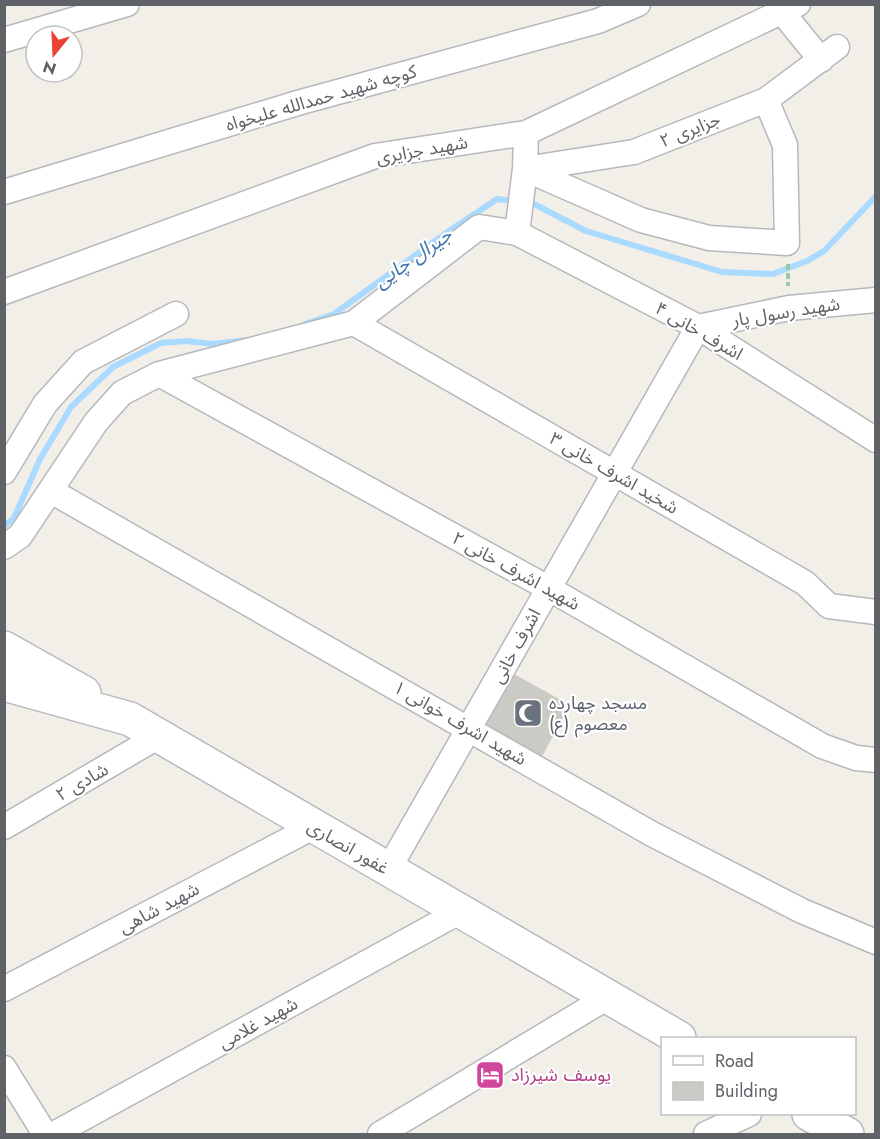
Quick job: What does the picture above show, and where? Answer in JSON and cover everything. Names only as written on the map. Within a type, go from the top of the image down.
[{"type":"street","points":[[4,40],[128,4]]},
{"type":"street","name":"کوچه شهید حمدالله علیخواه","points":[[4,192],[301,102],[598,21],[638,4]]},
{"type":"street","name":"جزایری ۲","points":[[525,169],[634,152],[766,100],[829,53],[790,8]]},
{"type":"street","name":"شهید جزایری","points":[[4,292],[375,156],[526,133],[790,8]]},
{"type":"street","points":[[525,169],[641,220],[709,238],[787,243],[785,145],[766,100]]},
{"type":"street","points":[[518,224],[525,169],[526,133]]},
{"type":"street","name":"اشرف خانی ۴","points":[[354,323],[479,227],[518,224],[698,327],[876,440]]},
{"type":"street","name":"شهید رسول پار","points":[[698,327],[789,308],[876,300]]},
{"type":"street","points":[[4,472],[45,405],[83,362],[176,314]]},
{"type":"street","points":[[4,547],[21,536],[96,423],[122,393],[159,374],[354,323]]},
{"type":"street","name":"شخید اشرف خانی ۳","points":[[354,323],[805,583],[829,606],[876,612]]},
{"type":"street","name":"اشرف خانی","points":[[388,870],[698,327]]},
{"type":"street","name":"شهید اشرف خانی ۲","points":[[159,374],[548,588],[822,746],[856,758],[876,760]]},
{"type":"street","name":"شهید اشرف خوانی ۱","points":[[51,491],[652,834],[802,911],[876,942]]},
{"type":"street","points":[[4,648],[130,719]]},
{"type":"street","name":"غفور انصاری","points":[[4,684],[130,719],[677,1037]]},
{"type":"street","name":"شادی ۲","points":[[4,827],[159,736]]},
{"type":"street","name":"شهید شاهی","points":[[4,989],[313,827]]},
{"type":"street","name":"شهید غلامی","points":[[54,1134],[461,911]]},
{"type":"street","points":[[380,1134],[608,997]]},
{"type":"street","points":[[4,1068],[45,1134]]},
{"type":"street","points":[[706,1134],[745,1115]]},
{"type":"street","points":[[813,1115],[848,1134]]},
{"type":"path","points":[[787,243],[789,308]]},
{"type":"building","name":"مسجد چهارده معصوم (ع)","points":[[514,674],[570,705],[539,762],[488,733],[486,722]]},
{"type":"waterway","name":"جیرال چایی","points":[[525,203],[534,204],[586,231],[722,272],[773,274],[807,261],[824,251],[876,196]]},
{"type":"waterway","name":"جیرال چایی","points":[[305,324],[334,314],[497,199],[515,201]]},
{"type":"waterway","name":"جیرال چایی","points":[[4,526],[14,518],[40,459],[71,407],[113,367],[161,343],[187,341],[213,344],[247,340]]},
{"type":"place","name":"مسجد چهارده معصوم (ع)","points":[[528,713]]},
{"type":"place","name":"یوسف شیرزاد","points":[[490,1075]]}]
